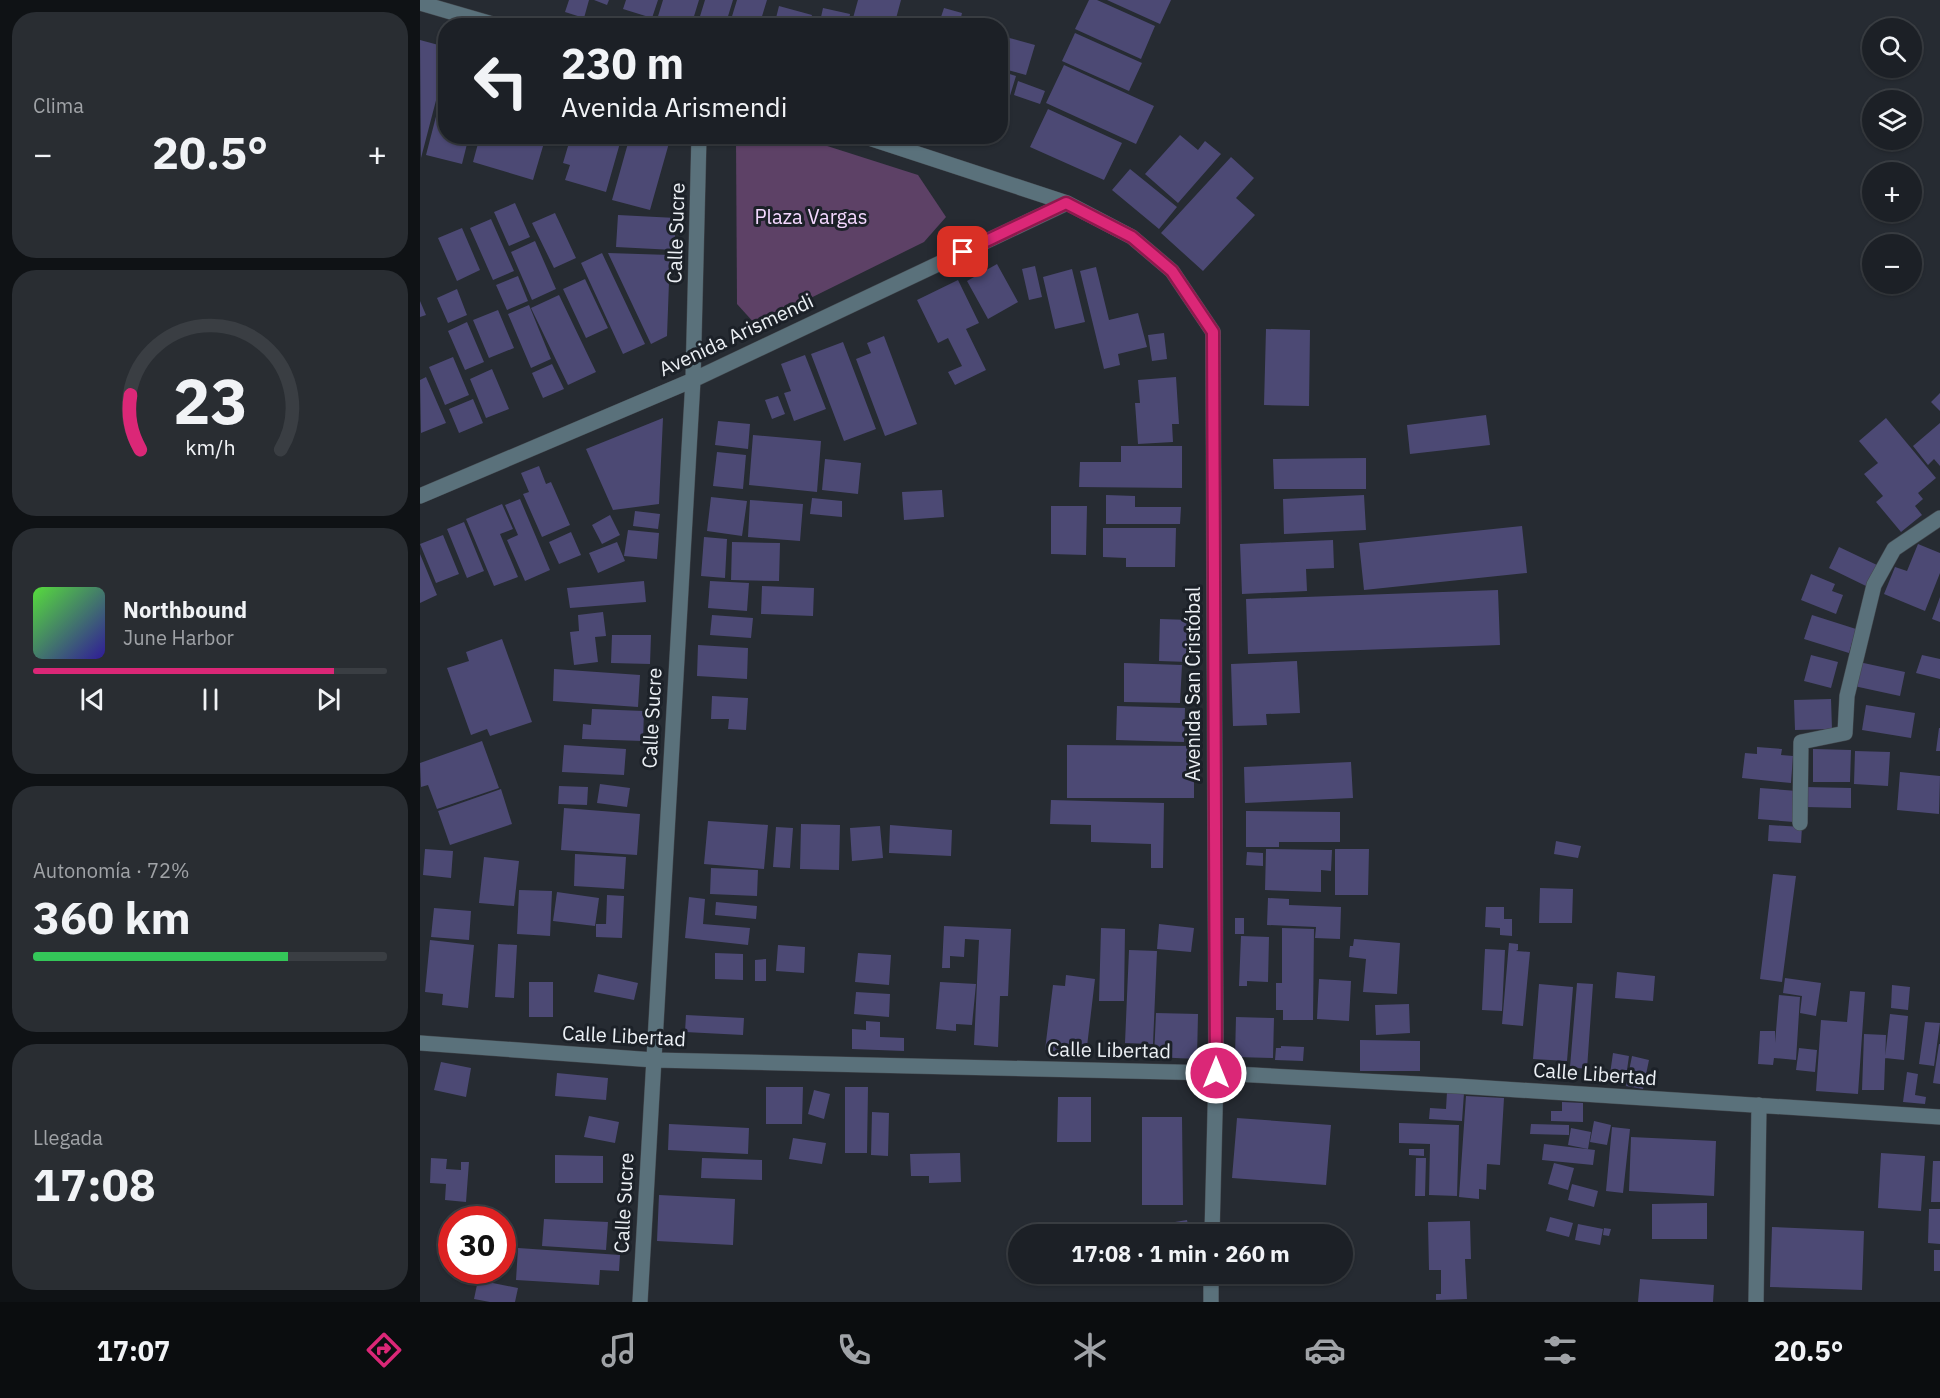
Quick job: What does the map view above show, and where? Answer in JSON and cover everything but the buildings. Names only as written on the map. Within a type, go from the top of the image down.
[{"type":"street","points":[[420,3],[472,18]]},
{"type":"street","name":"Calle Sucre","points":[[640,1302],[693,380],[699,144]]},
{"type":"street","name":"Avenida San Cristóbal","points":[[887,144],[1066,203],[1132,237],[1172,271],[1213,332],[1216,1073],[1212,1224]]},
{"type":"street","name":"Avenida Arismendi","points":[[420,496],[693,380],[1066,203]]},
{"type":"street","points":[[1800,824],[1801,742],[1845,733],[1847,696],[1874,585],[1894,549],[1940,518]]},
{"type":"street","name":"Calle Libertad","points":[[420,1043],[654,1060],[1216,1073],[1457,1086],[1940,1118]]},
{"type":"street","points":[[1756,1302],[1759,1105]]},
{"type":"street","points":[[1211,1284],[1211,1302]]},
{"type":"green space","name":"Plaza Vargas","points":[[736,144],[821,144],[918,175],[946,217],[924,242],[756,325],[737,304]]},
{"type":"route","points":[[963,252],[1066,203],[1132,237],[1172,271],[1213,332],[1216,1073]]}]
